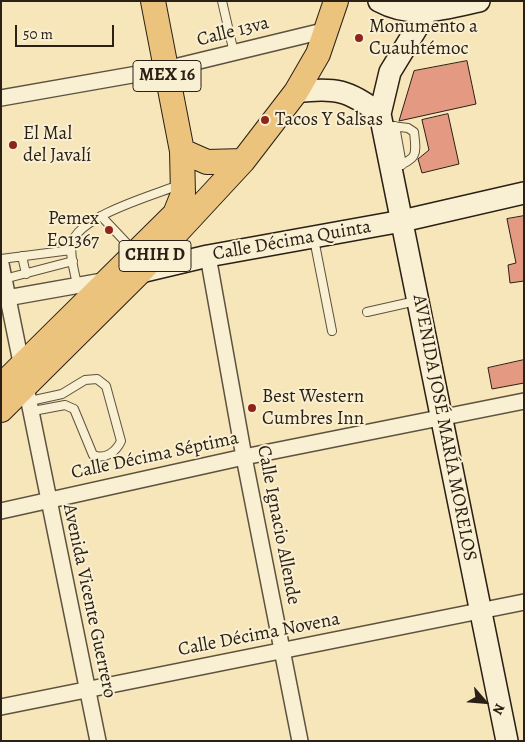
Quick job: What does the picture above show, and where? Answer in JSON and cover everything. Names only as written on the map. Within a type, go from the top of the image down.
[{"type":"main road","name":"MEX 16","points":[[153,1],[182,151]]},
{"type":"main road","points":[[296,92],[318,54],[336,1]]},
{"type":"main road","points":[[379,1],[399,10],[426,13],[478,1]]},
{"type":"main road","points":[[386,122],[390,72],[426,13]]},
{"type":"main road","points":[[296,92],[322,88],[341,90],[360,98],[386,122]]},
{"type":"main road","name":"CHIH D","points":[[28,391],[109,279],[138,262],[243,161],[296,92]]},
{"type":"main road","name":"AVENIDA JOSÉ MARÍA MORELOS","points":[[386,122],[397,167],[402,221],[507,741]]},
{"type":"main road","points":[[182,151],[207,162],[243,161]]},
{"type":"main road","name":"CHIH D","points":[[1,410],[28,391],[138,262],[175,214],[183,194],[182,151]]},
{"type":"main road","name":"Calle Décima Quinta","points":[[138,262],[208,256],[402,221],[524,194]]},
{"type":"main road","name":"CHIH D","points":[[1,386],[28,391]]},
{"type":"street","name":"Calle 13va","points":[[1,98],[166,69],[327,30]]},
{"type":"street","name":"Calle Ignacio Allende","points":[[208,256],[244,457],[300,741]]},
{"type":"street","name":"Avenida Vicente Guerrero","points":[[3,272],[4,298],[28,391],[48,500],[98,741]]},
{"type":"street","points":[[4,298],[109,279]]},
{"type":"street","name":"Calle Décima Séptima","points":[[1,511],[244,457],[524,401]]},
{"type":"street","name":"Calle Décima Novena","points":[[1,707],[87,688],[524,602]]},
{"type":"lane","points":[[222,1],[234,52]]},
{"type":"lane","points":[[386,122],[408,128],[414,132],[416,152],[412,159],[397,167]]},
{"type":"lane","points":[[77,285],[71,250],[74,237],[88,224],[101,216],[183,184]]},
{"type":"lane","points":[[101,216],[138,262]]},
{"type":"lane","points":[[314,237],[332,331]]},
{"type":"lane","points":[[1,259],[71,250]]},
{"type":"lane","points":[[22,256],[26,274]]},
{"type":"lane","points":[[3,272],[26,274],[73,261]]},
{"type":"lane","points":[[367,312],[418,301]]},
{"type":"lane","points":[[92,379],[97,379],[106,386],[121,435],[118,447],[102,458],[93,455],[77,413],[65,405],[28,391],[62,394],[92,379]]},
{"type":"lane","points":[[62,394],[65,405]]},
{"type":"building","points":[[467,61],[476,104],[399,121],[414,71]]},
{"type":"building","points":[[448,114],[459,164],[422,173],[418,159],[429,150],[422,120]]},
{"type":"building","points":[[524,216],[524,281],[510,283],[508,265],[516,263],[507,219]]},
{"type":"building","points":[[524,360],[524,383],[492,389],[488,368]]},
{"type":"place","name":"Monumento a Cuauhtémoc","points":[[359,38]]},
{"type":"place","name":"Tacos Y Salsas","points":[[265,120]]},
{"type":"place","name":"El Mal del Javalí","points":[[13,145]]},
{"type":"place","name":"Pemex E01367","points":[[109,230]]},
{"type":"place","name":"Best Western Cumbres Inn","points":[[252,408]]}]
